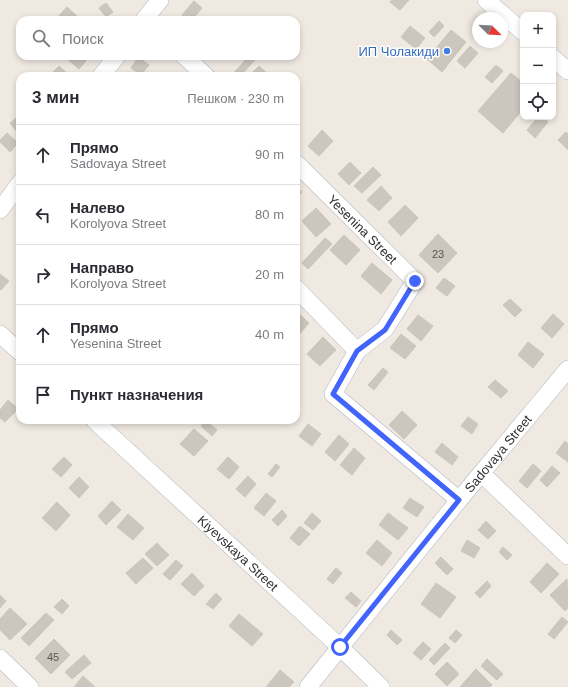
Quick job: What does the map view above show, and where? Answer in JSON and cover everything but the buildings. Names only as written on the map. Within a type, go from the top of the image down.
[{"type":"street","points":[[147,16],[160,0]]},
{"type":"street","points":[[486,0],[520,29]]},
{"type":"street","points":[[104,72],[113,60]]},
{"type":"street","points":[[188,60],[202,72]]},
{"type":"street","points":[[556,61],[568,71]]},
{"type":"street","name":"Yesenina Street","points":[[300,167],[415,281],[385,330],[357,351]]},
{"type":"street","points":[[0,210],[16,188]]},
{"type":"street","points":[[300,292],[357,351],[333,394],[459,500]]},
{"type":"street","points":[[0,334],[16,348]]},
{"type":"street","name":"Sadovaya Street","points":[[308,687],[481,473],[568,369]]},
{"type":"street","name":"Kiyevskaya Street","points":[[98,424],[340,647],[381,687]]},
{"type":"street","points":[[481,473],[568,556]]},
{"type":"street","points":[[0,658],[30,687]]},
{"type":"place","name":"ИП Чолакиди","points":[[447,51]]},
{"type":"route","points":[[340,647],[459,500],[333,394],[357,351],[385,330],[415,281]]}]
